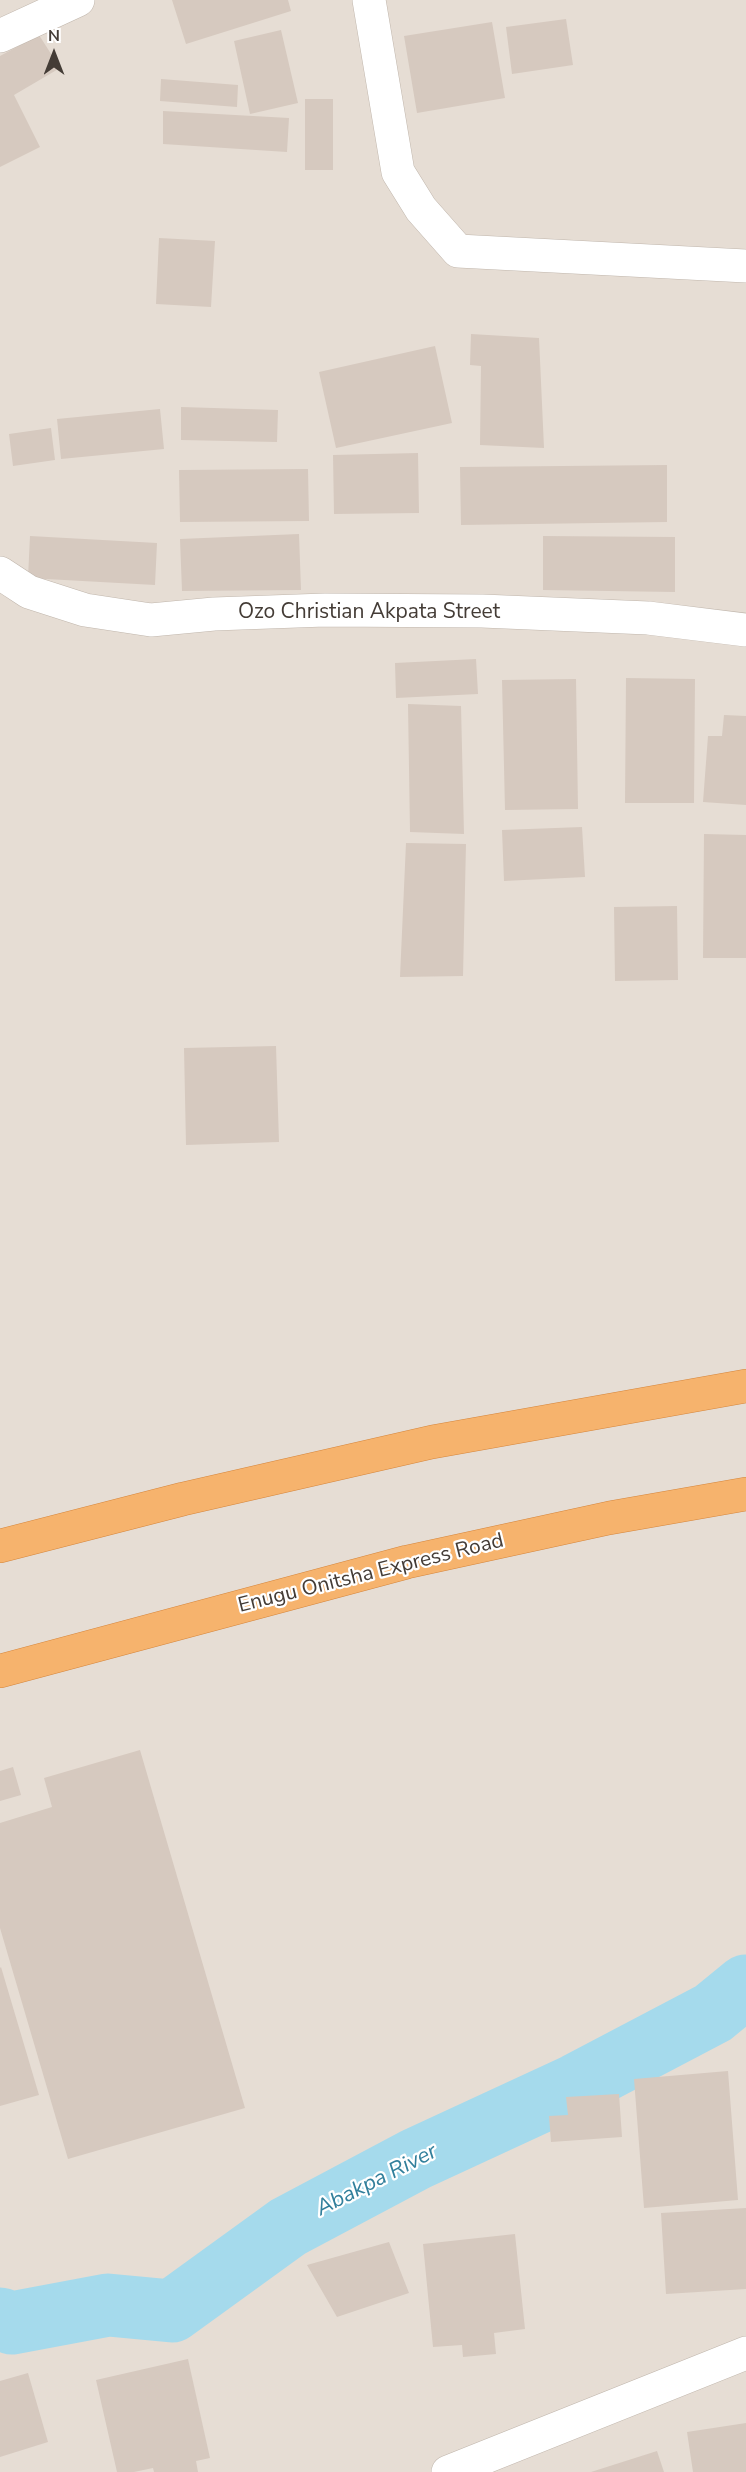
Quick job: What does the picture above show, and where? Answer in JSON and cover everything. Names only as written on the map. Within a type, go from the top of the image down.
[{"type":"highway","points":[[0,1546],[183,1499],[432,1442],[746,1386]]},
{"type":"highway","name":"Enugu Onitsha Express Road","points":[[0,1671],[407,1563],[609,1518],[746,1494]]},
{"type":"street","points":[[0,36],[78,0]]},
{"type":"street","points":[[369,0],[398,172],[421,209],[458,251],[746,266]]},
{"type":"street","name":"Ozo Christian Akpata Street","points":[[0,573],[29,592],[85,610],[151,620],[214,614],[325,610],[482,611],[648,618],[746,630]]},
{"type":"street","points":[[448,2472],[746,2353]]},
{"type":"shaded area","points":[[0,0],[746,0],[746,2472],[0,2472]]},
{"type":"building","points":[[172,0],[288,0],[291,11],[186,44]]},
{"type":"building","points":[[566,19],[573,65],[512,74],[506,27]]},
{"type":"building","points":[[492,22],[505,98],[417,113],[404,36]]},
{"type":"building","points":[[281,30],[298,103],[250,114],[234,41]]},
{"type":"building","points":[[39,35],[60,68],[14,95],[40,147],[0,167],[0,56]]},
{"type":"building","points":[[161,79],[238,85],[237,107],[160,101]]},
{"type":"building","points":[[305,99],[333,99],[333,170],[305,170]]},
{"type":"building","points":[[163,111],[289,118],[287,152],[163,144]]},
{"type":"building","points":[[159,238],[215,241],[211,307],[156,304]]},
{"type":"building","points":[[471,334],[539,338],[544,448],[480,445],[481,366],[470,365]]},
{"type":"building","points":[[435,346],[452,423],[336,448],[319,372]]},
{"type":"building","points":[[181,407],[278,410],[277,442],[181,440]]},
{"type":"building","points":[[160,409],[164,449],[61,459],[57,419]]},
{"type":"building","points":[[51,428],[55,460],[13,466],[9,434]]},
{"type":"building","points":[[418,453],[419,513],[334,514],[333,455]]},
{"type":"building","points":[[667,465],[667,522],[461,525],[460,467]]},
{"type":"building","points":[[308,469],[309,521],[180,522],[179,470]]},
{"type":"building","points":[[299,534],[301,590],[182,591],[180,539]]},
{"type":"building","points":[[30,536],[157,543],[155,585],[28,578]]},
{"type":"building","points":[[543,536],[675,537],[675,592],[543,590]]},
{"type":"building","points":[[476,659],[478,694],[396,698],[395,663]]},
{"type":"building","points":[[626,678],[695,679],[694,803],[625,803]]},
{"type":"building","points":[[576,679],[578,809],[505,810],[502,680]]},
{"type":"building","points":[[408,704],[461,706],[464,834],[410,832]]},
{"type":"building","points":[[724,715],[746,716],[746,805],[703,802],[708,736],[722,736]]},
{"type":"building","points":[[582,827],[585,877],[504,881],[502,830]]},
{"type":"building","points":[[704,834],[746,835],[746,958],[703,958]]},
{"type":"building","points":[[406,843],[466,844],[463,976],[400,977]]},
{"type":"building","points":[[677,906],[678,980],[615,981],[614,907]]},
{"type":"building","points":[[276,1046],[279,1142],[186,1145],[184,1048]]},
{"type":"building","points":[[140,1750],[245,2108],[68,2159],[0,1928],[0,1823],[52,1807],[44,1778]]},
{"type":"building","points":[[13,1767],[21,1795],[0,1801],[0,1771]]},
{"type":"building","points":[[0,1968],[39,2095],[0,2106]]},
{"type":"building","points":[[728,2071],[738,2200],[644,2208],[634,2079]]},
{"type":"building","points":[[619,2094],[622,2137],[551,2142],[549,2116],[568,2115],[566,2097]]},
{"type":"building","points":[[746,2208],[746,2289],[666,2294],[661,2213]]},
{"type":"building","points":[[515,2234],[525,2329],[494,2333],[496,2354],[463,2357],[462,2345],[433,2347],[423,2244]]},
{"type":"building","points":[[389,2242],[409,2293],[337,2317],[307,2265]]},
{"type":"building","points":[[188,2359],[210,2458],[196,2461],[198,2472],[154,2472],[153,2468],[134,2472],[117,2472],[96,2380]]},
{"type":"building","points":[[28,2373],[48,2442],[0,2457],[0,2381]]},
{"type":"building","points":[[746,2423],[746,2472],[693,2472],[687,2432]]},
{"type":"building","points":[[657,2451],[664,2472],[591,2472]]},
{"type":"waterway","name":"Abakpa River","points":[[0,2319],[12,2323],[108,2305],[172,2311],[288,2227],[416,2159],[576,2085],[713,2013],[746,1986]]}]
